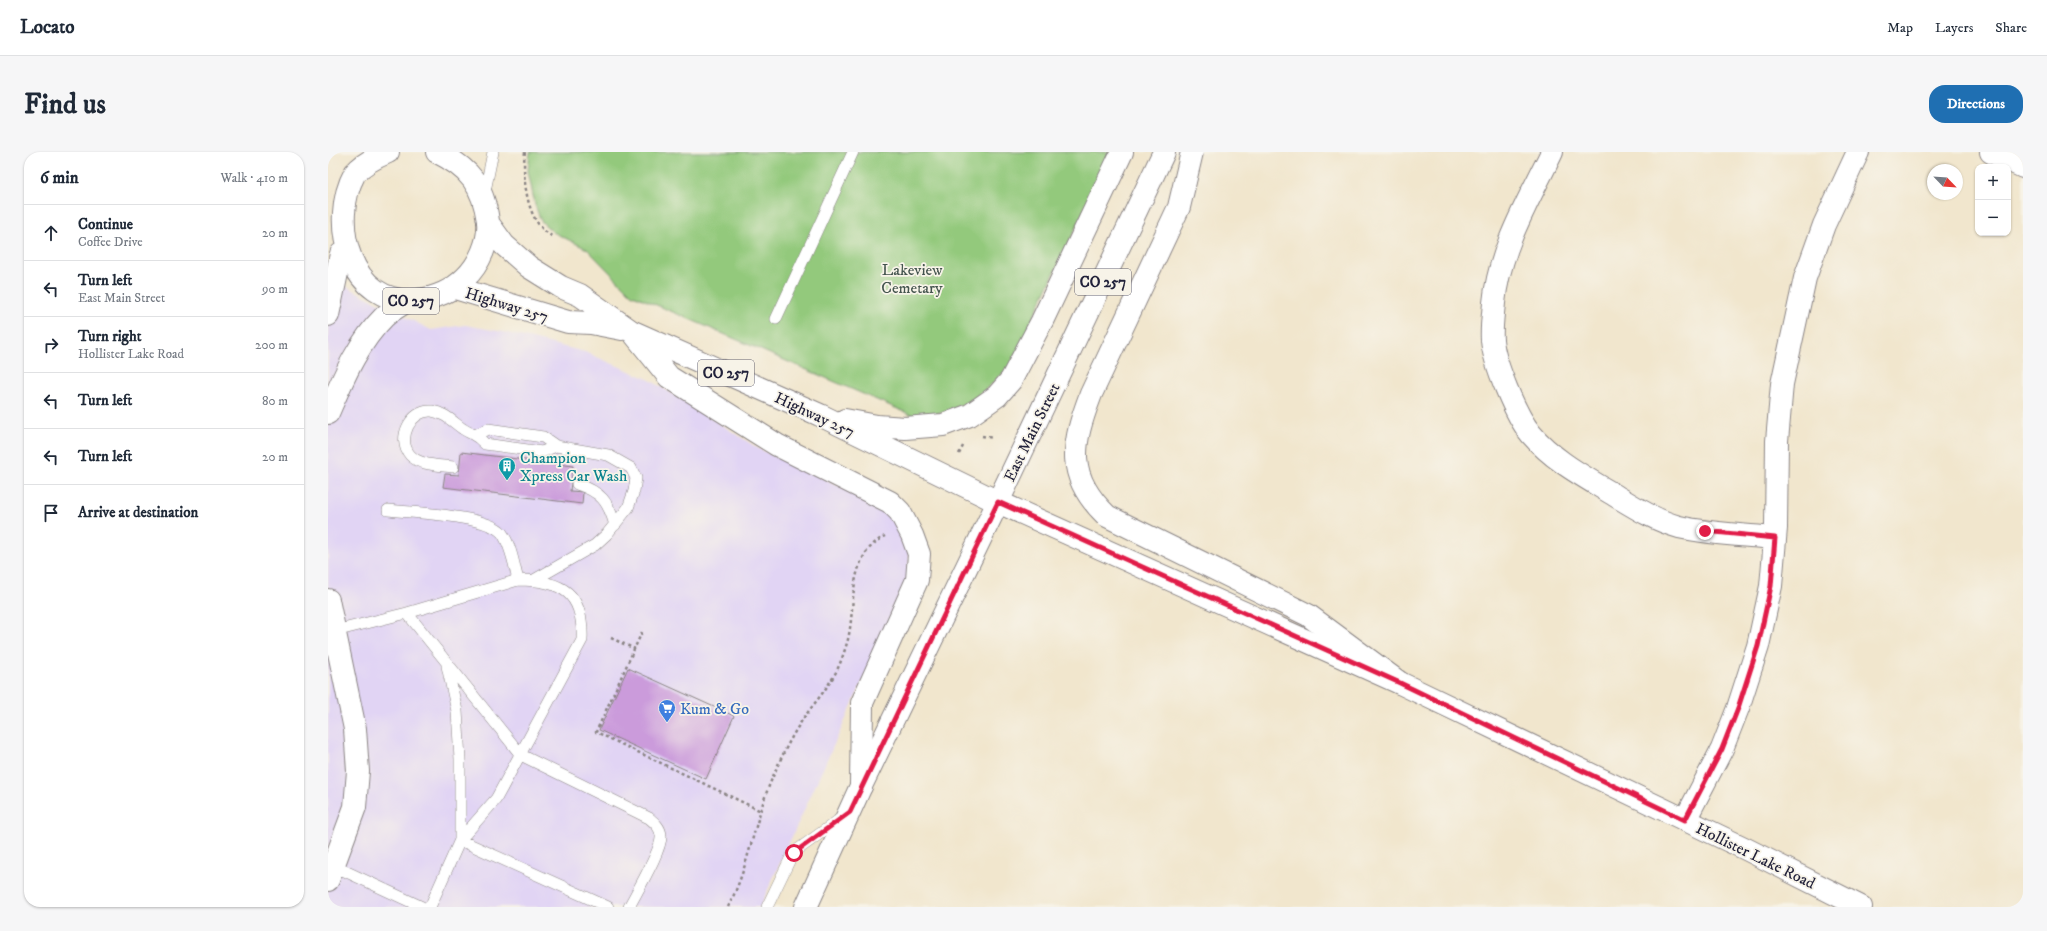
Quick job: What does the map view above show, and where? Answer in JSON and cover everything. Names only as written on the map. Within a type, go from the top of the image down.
[{"type":"main road","name":"Highway 257","points":[[388,152],[371,159],[355,173],[343,191],[332,208],[335,233],[341,254],[351,273],[367,287],[386,297],[407,301],[432,299],[455,288],[473,271],[484,248],[488,223],[484,198],[473,178],[456,162],[437,152]]},
{"type":"main road","points":[[820,416],[877,426],[905,428],[943,425],[970,415],[997,396],[1011,380],[1042,321],[1122,152]]},
{"type":"main road","name":"East Main Street","points":[[806,907],[861,786],[1164,152]]},
{"type":"main road","points":[[1192,152],[1179,207],[1091,394],[1082,418],[1076,447],[1077,466],[1082,486],[1092,501],[1107,516],[1308,615],[1400,683]]},
{"type":"main road","points":[[1552,152],[1507,245],[1494,302],[1492,340],[1510,398],[1530,433],[1572,470],[1653,518],[1678,526],[1705,531],[1775,538]]},
{"type":"main road","points":[[1685,820],[1722,749],[1745,687],[1758,646],[1771,586],[1775,538],[1777,441],[1782,384],[1805,278],[1824,225],[1858,152]]},
{"type":"main road","points":[[1991,152],[2023,167]]},
{"type":"main road","name":"Highway 257","points":[[488,223],[504,245],[529,268],[561,287],[580,295],[631,331],[820,416],[998,502]]},
{"type":"main road","points":[[328,315],[341,254]]},
{"type":"main road","name":"Highway 257","points":[[455,288],[568,322],[591,323],[631,331]]},
{"type":"main road","points":[[328,413],[345,373],[363,342],[384,317],[407,301]]},
{"type":"main road","points":[[631,331],[669,377],[777,445],[890,502],[900,512],[912,535],[919,554],[917,580],[862,703],[861,786]]},
{"type":"main road","name":"Hollister Lake Road","points":[[998,502],[1400,683],[1746,849],[1861,907]]},
{"type":"main road","points":[[328,600],[332,632],[355,729],[358,771],[355,808],[331,873]]},
{"type":"lane","points":[[484,198],[493,152]]},
{"type":"lane","points":[[776,319],[853,152]]},
{"type":"lane","points":[[453,467],[420,461],[410,455],[404,444],[404,438],[412,419],[421,413],[430,411],[440,413],[465,430],[476,434],[485,444],[542,452],[556,446]]},
{"type":"lane","points":[[476,434],[488,429],[543,437],[556,446],[608,455],[631,468],[636,478],[634,491],[628,508],[615,525],[595,545],[534,580]]},
{"type":"lane","points":[[577,484],[601,495],[610,509],[615,525]]},
{"type":"lane","points":[[388,510],[471,520],[488,524],[496,528],[502,533],[508,546],[518,580]]},
{"type":"lane","points":[[332,632],[407,613],[518,580],[534,580],[551,584],[564,590],[577,604],[583,620],[582,640],[521,755],[496,799],[460,840],[430,907]]},
{"type":"lane","points":[[407,613],[521,755],[649,818],[657,825],[662,836],[657,852],[629,907]]},
{"type":"lane","points":[[447,663],[457,711],[460,759],[460,840]]},
{"type":"lane","points":[[767,907],[794,853],[850,812]]},
{"type":"lane","points":[[460,840],[608,907]]},
{"type":"lane","points":[[331,873],[422,907]]},
{"type":"path","points":[[525,152],[523,164],[527,191],[533,213],[540,227],[553,237]]},
{"type":"path","points":[[728,907],[738,888],[751,850],[761,811],[771,782],[783,755],[802,720],[831,681],[840,663],[847,642],[853,591],[859,569],[876,541],[889,534]]},
{"type":"path","points":[[642,632],[596,732],[761,811]]},
{"type":"path","points":[[611,638],[635,649]]},
{"type":"shaded area","points":[[328,277],[431,330],[465,325],[503,332],[585,352],[648,379],[759,449],[862,496],[885,510],[910,543],[908,582],[760,907],[328,907]]},
{"type":"green space","name":"Lakeview Cemetary","points":[[530,152],[1112,152],[1010,366],[989,387],[973,399],[955,409],[945,412],[914,416],[631,294],[587,249],[553,232],[541,221],[535,205],[528,171]]},
{"type":"building","name":"Champion Xpress Car Wash","points":[[461,452],[573,466],[570,491],[583,492],[582,504],[443,487],[445,474],[459,475]]},
{"type":"building","name":"Kum & Go","points":[[628,668],[734,716],[706,779],[599,730]]},
{"type":"place","name":"Champion Xpress Car Wash","points":[[507,481]]},
{"type":"place","name":"Kum & Go","points":[[667,723]]},
{"type":"route","points":[[794,853],[850,812],[861,786],[998,502],[1400,683],[1685,820],[1722,749],[1738,708],[1758,646],[1771,586],[1775,538],[1705,531]]}]
